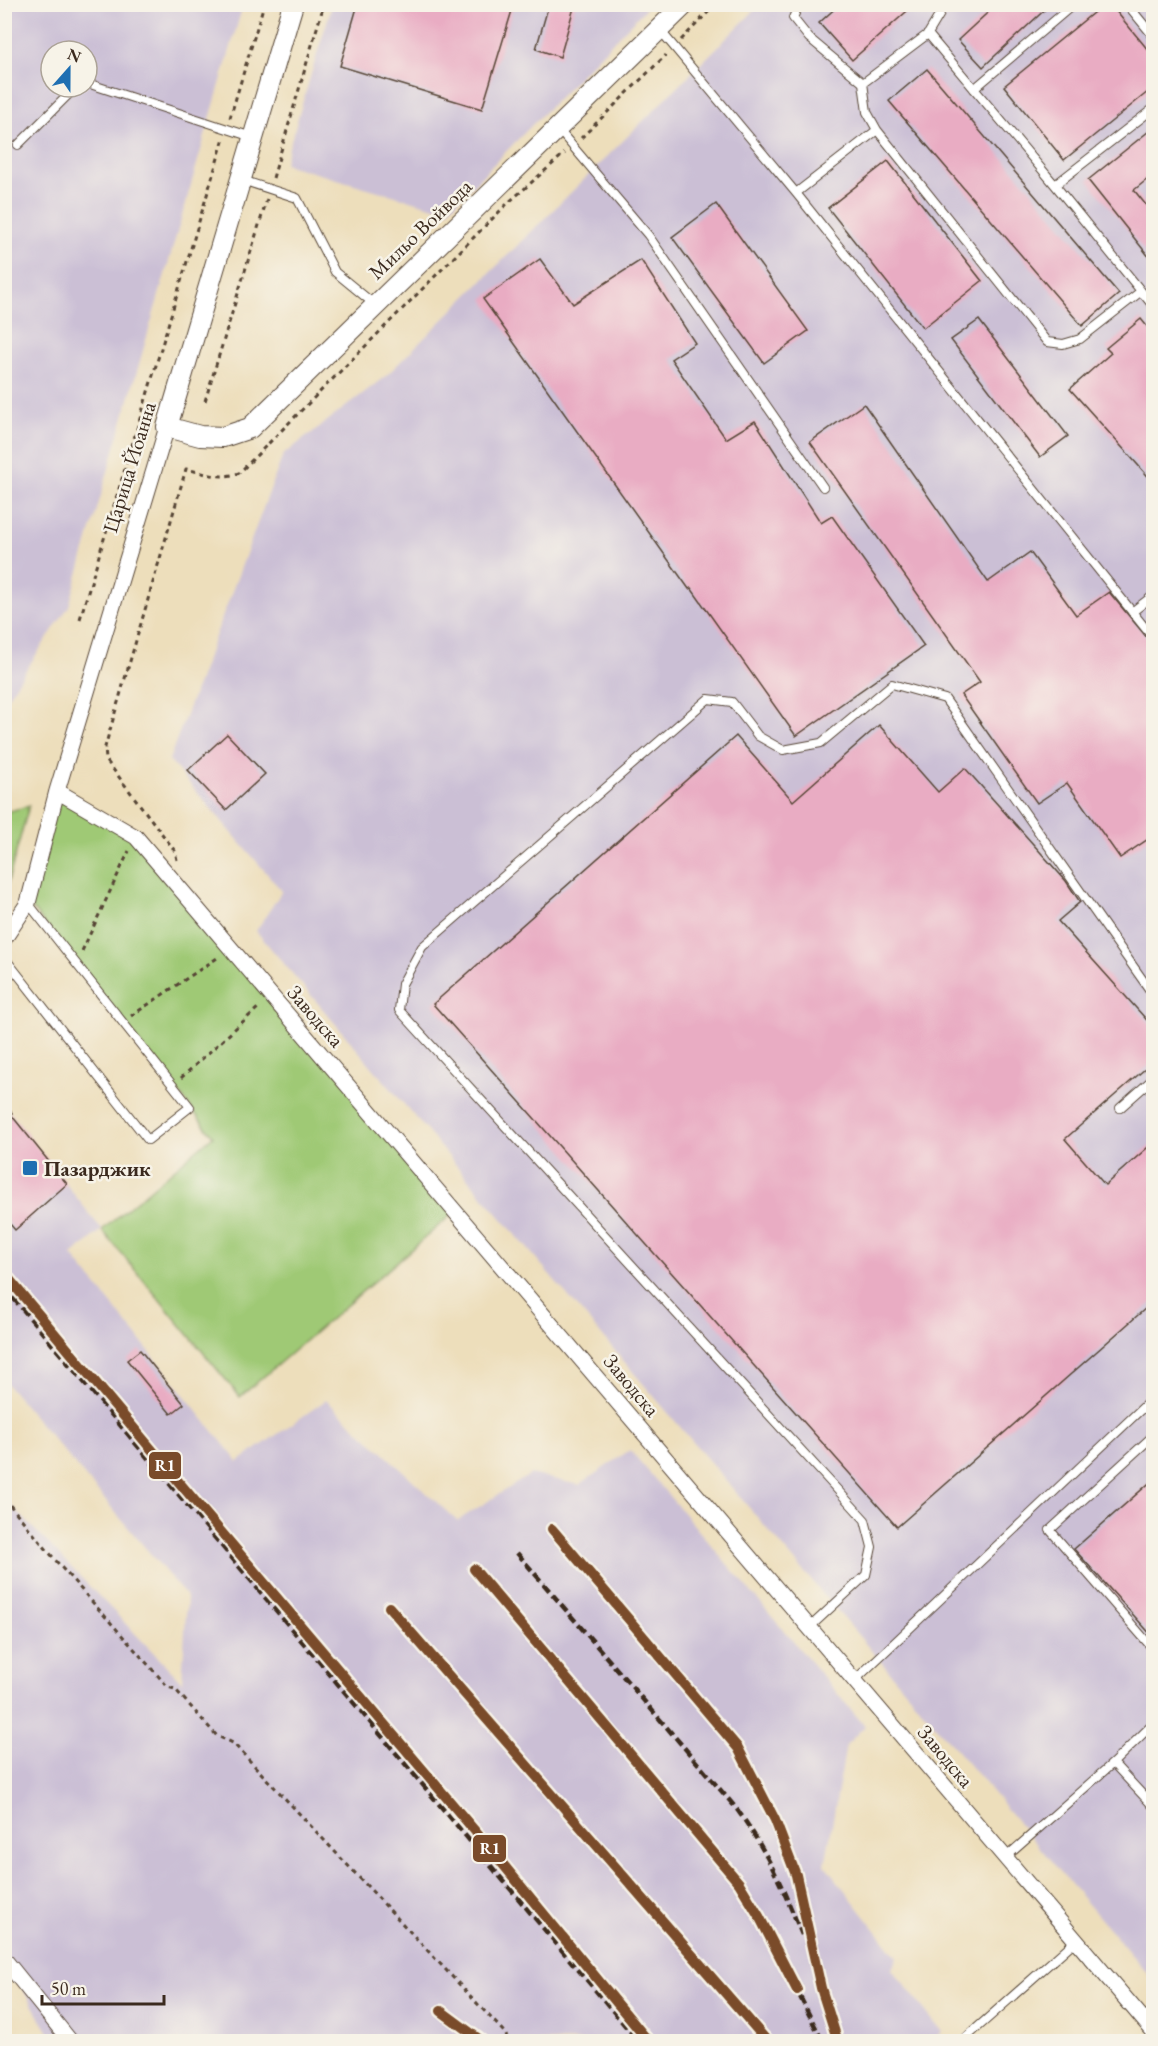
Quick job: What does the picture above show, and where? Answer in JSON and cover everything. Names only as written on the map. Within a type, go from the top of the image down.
[{"type":"street","name":"Царица Йоанна","points":[[4,939],[28,903],[57,791],[293,4]]},
{"type":"street","name":"Мильо Войвода","points":[[166,427],[200,436],[224,436],[250,428],[685,4]]},
{"type":"street","name":"Заводска","points":[[57,791],[136,837],[1154,2032]]},
{"type":"street","points":[[4,1959],[70,2042]]},
{"type":"lane","points":[[799,4],[794,18],[809,38],[863,83],[867,112],[877,130],[1047,342],[1063,344],[1080,339],[1140,292]]},
{"type":"lane","points":[[863,83],[928,34],[940,14],[941,4]]},
{"type":"lane","points":[[974,89],[1074,4]]},
{"type":"lane","points":[[1127,4],[1154,37]]},
{"type":"lane","points":[[660,30],[796,193],[1154,639]]},
{"type":"lane","points":[[928,34],[1154,307]]},
{"type":"lane","points":[[99,86],[253,137]]},
{"type":"lane","points":[[18,145],[64,99]]},
{"type":"lane","points":[[1055,185],[1154,108]]},
{"type":"lane","points":[[557,128],[648,235],[823,487]]},
{"type":"lane","points":[[796,193],[877,130]]},
{"type":"lane","points":[[241,180],[297,198],[335,272],[375,305]]},
{"type":"lane","points":[[1132,612],[1154,595]]},
{"type":"lane","points":[[810,1627],[866,1575],[872,1547],[865,1520],[399,1010],[402,984],[417,956],[422,947],[431,939],[708,699],[732,702],[758,736],[783,750],[821,744],[892,684],[945,699],[1154,996]]},
{"type":"lane","points":[[4,957],[148,1140],[190,1107],[28,903]]},
{"type":"lane","points":[[1120,1108],[1154,1078]]},
{"type":"lane","points":[[854,1681],[1154,1397]]},
{"type":"lane","points":[[1154,1435],[1050,1530],[1154,1650]]},
{"type":"lane","points":[[1005,1858],[1113,1763],[1154,1723]]},
{"type":"lane","points":[[1113,1763],[1154,1807]]},
{"type":"lane","points":[[961,2042],[1076,1941]]},
{"type":"path","points":[[80,619],[264,4]]},
{"type":"path","points":[[205,401],[324,4]]},
{"type":"path","points":[[177,861],[176,851],[106,760],[105,747],[186,469],[218,477],[228,477],[239,473],[508,203],[572,147],[716,4]]},
{"type":"path","points":[[76,964],[136,837]]},
{"type":"path","points":[[122,1022],[231,949]]},
{"type":"path","points":[[173,1086],[271,996]]},
{"type":"path","points":[[4,1105],[12,1114]]},
{"type":"path","points":[[4,1498],[62,1568],[168,1687],[175,1689],[216,1736],[233,1743],[505,2033],[509,2042]]},
{"type":"shaded area","points":[[5,5],[243,5],[69,606],[5,701]]},
{"type":"shaded area","points":[[332,5],[649,5],[448,211],[284,164]]},
{"type":"shaded area","points":[[760,5],[1153,5],[1153,1980],[256,931],[282,891],[169,760],[283,455],[387,375]]},
{"type":"shaded area","points":[[5,1106],[102,1230],[72,1255],[238,1462],[326,1400],[457,1521],[531,1474],[579,1485],[630,1450],[865,1726],[846,1745],[825,1865],[897,1957],[892,1969],[942,2032],[930,2042],[54,2041],[5,1960],[4,1498],[182,1682],[187,1597],[5,1382]]},
{"type":"green space","points":[[57,791],[136,837],[456,1211],[240,1397],[102,1230],[213,1136],[28,903]]},
{"type":"green space","points":[[29,806],[5,892],[5,812]]},
{"type":"building","points":[[358,4],[514,4],[482,109],[340,66]]},
{"type":"building","points":[[549,4],[575,4],[560,57],[536,49]]},
{"type":"building","points":[[840,4],[915,4],[852,60],[819,23]]},
{"type":"building","points":[[997,4],[1051,4],[983,67],[958,40]]},
{"type":"building","points":[[1104,4],[1110,4],[1154,57],[1154,87],[1064,160],[1004,86]]},
{"type":"building","points":[[927,69],[1119,294],[1082,326],[889,101]]},
{"type":"building","points":[[1154,127],[1154,174],[1134,190],[1154,215],[1154,263],[1088,180]]},
{"type":"building","points":[[888,161],[982,281],[923,328],[828,208]]},
{"type":"building","points":[[716,204],[808,331],[764,363],[672,237]]},
{"type":"building","points":[[540,259],[573,304],[641,260],[695,343],[671,359],[726,439],[755,421],[821,523],[832,516],[924,646],[796,736],[483,299]]},
{"type":"building","points":[[1141,319],[1154,335],[1154,483],[1070,389],[1111,353],[1106,348]]},
{"type":"building","points":[[979,320],[1068,436],[1040,457],[951,340]]},
{"type":"building","points":[[864,404],[988,582],[1030,552],[1076,615],[1109,592],[1154,646],[1154,835],[1120,858],[1067,783],[1037,803],[961,695],[980,682],[810,442]]},
{"type":"building","points":[[879,725],[938,792],[965,768],[1066,881],[1080,902],[1058,921],[1154,1028],[1154,1061],[1065,1139],[1105,1185],[1154,1142],[1154,1301],[897,1527],[433,1004],[736,736],[793,801]]},
{"type":"building","points":[[227,734],[265,774],[226,810],[188,770]]},
{"type":"building","name":"Пазарджик","points":[[4,1106],[67,1184],[15,1230],[4,1217]]},
{"type":"building","points":[[140,1350],[184,1404],[171,1414],[127,1360]]},
{"type":"building","points":[[1154,1479],[1154,1638],[1074,1549]]},
{"type":"railway","points":[[4,1287],[639,2042]]},
{"type":"railway","points":[[552,1529],[738,1748],[775,1820],[796,1875],[821,1988],[838,2042]]},
{"type":"railway","points":[[517,1553],[736,1808],[773,1869],[802,1935]]},
{"type":"railway","points":[[474,1569],[739,1883],[759,1916],[823,2042]]},
{"type":"railway","points":[[389,1607],[768,2042]]},
{"type":"railway","points":[[441,2011],[483,2042]]},
{"type":"transit line","name":"R1","points":[[4,1273],[497,1857],[649,2042]]},
{"type":"transit line","name":"R1","points":[[552,1529],[738,1748],[775,1820],[796,1875],[821,1988],[838,2042]]},
{"type":"transit line","name":"R1","points":[[474,1569],[739,1883],[759,1916],[797,1990]]},
{"type":"transit line","name":"R1","points":[[389,1607],[768,2042]]},
{"type":"transit line","name":"R1","points":[[441,2011],[483,2042]]},
{"type":"place","name":"Пазарджик","points":[[30,1168]]}]
